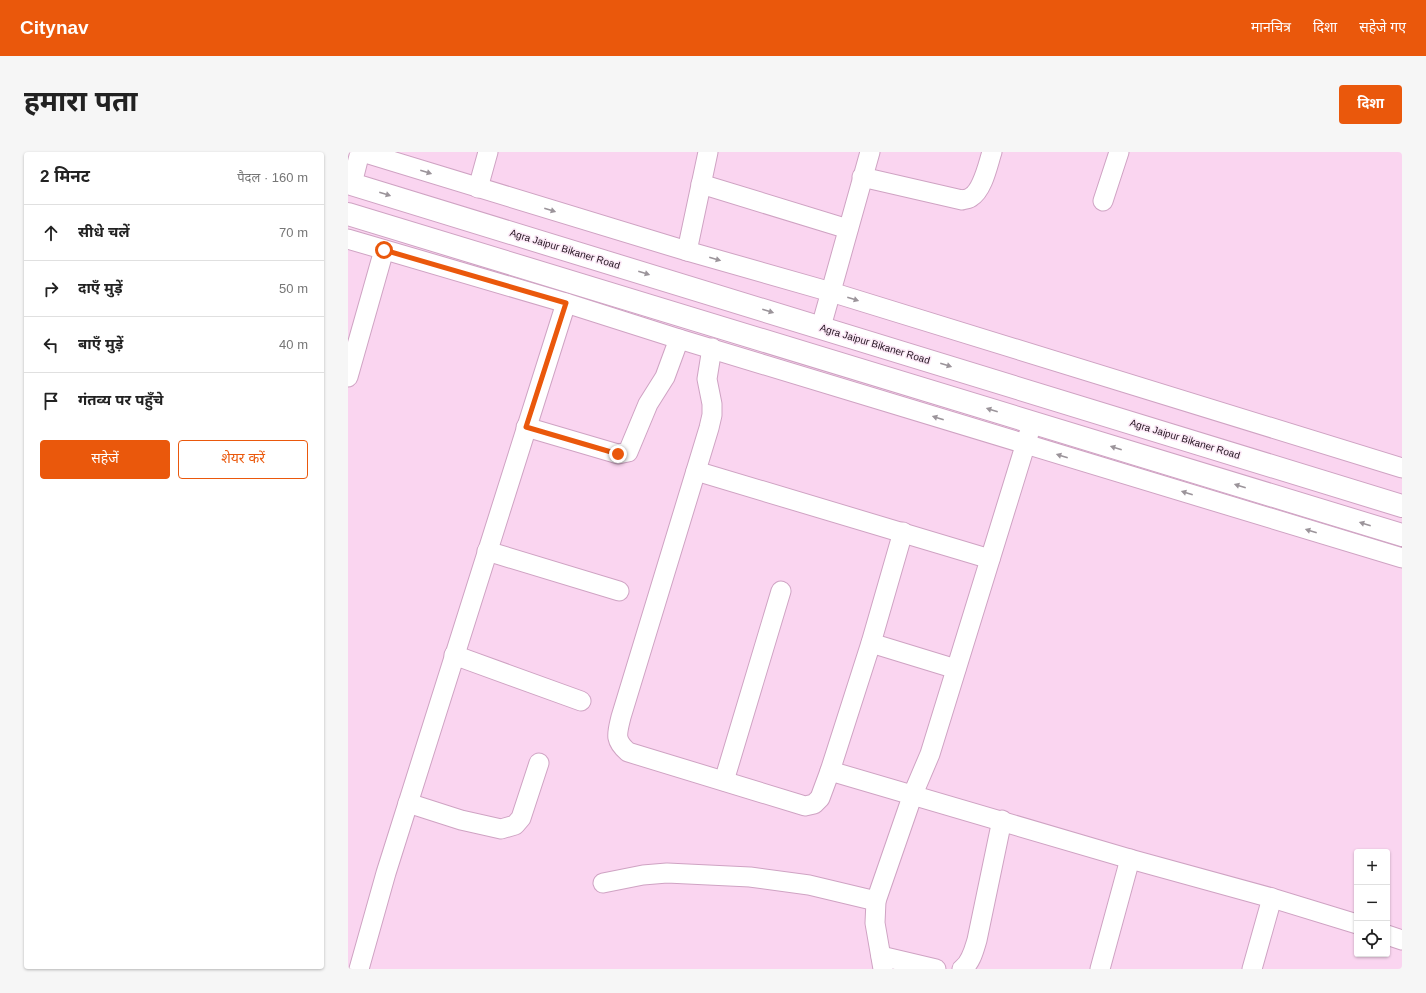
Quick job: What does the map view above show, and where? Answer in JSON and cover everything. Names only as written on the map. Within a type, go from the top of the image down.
[{"type":"highway","name":"Agra Jaipur Bikaner Road","points":[[350,183],[1402,506]]},
{"type":"highway","points":[[348,214],[1402,535]]},
{"type":"street","points":[[350,183],[361,152],[687,251],[831,292],[1402,468]]},
{"type":"street","points":[[478,188],[488,152]]},
{"type":"street","points":[[687,251],[708,152]]},
{"type":"street","points":[[821,327],[870,152]]},
{"type":"street","points":[[862,177],[962,200],[971,197],[978,191],[992,152]]},
{"type":"street","points":[[1103,201],[1119,152]]},
{"type":"street","points":[[701,184],[848,229]]},
{"type":"street","points":[[348,239],[566,303],[1025,445],[1402,558]]},
{"type":"street","points":[[348,377],[384,250]]},
{"type":"street","points":[[358,967],[454,655],[566,303]]},
{"type":"street","points":[[526,427],[618,454],[628,452],[648,404],[665,377],[679,339]]},
{"type":"street","points":[[712,348],[707,379],[712,404],[712,415],[617,734],[621,745],[628,752],[805,806],[814,804],[820,798],[830,771],[903,532]]},
{"type":"street","points":[[936,969],[882,962],[875,923],[876,901],[913,794],[930,754],[1032,422]]},
{"type":"street","points":[[696,471],[990,559]]},
{"type":"street","points":[[487,551],[619,591]]},
{"type":"street","points":[[724,781],[781,592]]},
{"type":"street","points":[[870,643],[956,669]]},
{"type":"street","points":[[454,655],[581,701]]},
{"type":"street","points":[[406,809],[501,829],[516,825],[521,818],[539,763]]},
{"type":"street","points":[[830,771],[1002,820],[1130,859],[1272,898],[1354,923]]},
{"type":"street","points":[[962,969],[965,968],[971,958],[977,940],[1002,820]]},
{"type":"street","points":[[1100,969],[1130,859]]},
{"type":"street","points":[[603,883],[644,875],[667,873],[743,877],[809,885],[876,901]]},
{"type":"street","points":[[1252,969],[1272,898]]},
{"type":"street","points":[[1390,936],[1402,940]]},
{"type":"route","points":[[384,250],[566,303],[526,427],[618,454]]}]
